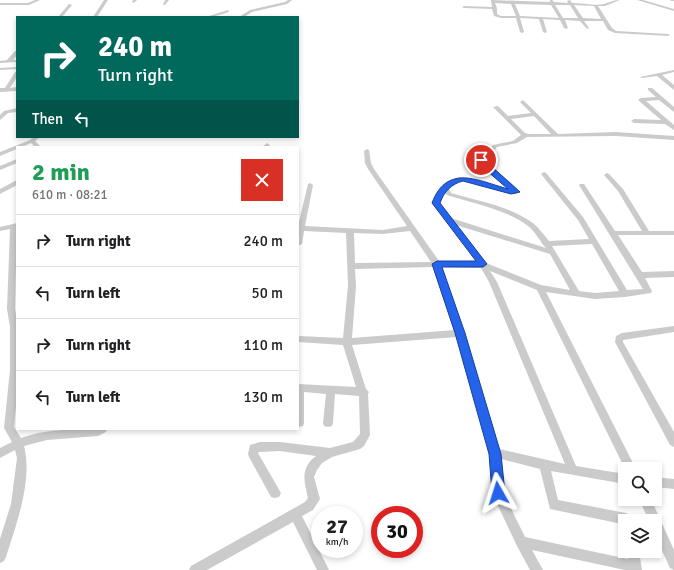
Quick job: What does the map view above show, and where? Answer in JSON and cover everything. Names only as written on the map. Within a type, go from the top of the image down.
[{"type":"street","points":[[0,4],[30,4],[38,0]]},
{"type":"street","points":[[96,16],[106,0]]},
{"type":"street","points":[[164,4],[167,0]]},
{"type":"street","points":[[243,16],[251,11],[286,3],[290,0]]},
{"type":"street","points":[[604,20],[498,16],[495,15],[493,1],[570,2],[604,5],[618,0]]},
{"type":"street","points":[[639,0],[674,10]]},
{"type":"street","points":[[513,1],[522,32]]},
{"type":"street","points":[[552,2],[566,28]]},
{"type":"street","points":[[570,2],[587,28]]},
{"type":"street","points":[[61,16],[70,5]]},
{"type":"street","points":[[595,5],[610,29],[615,32],[668,35]]},
{"type":"street","points":[[464,7],[495,8]]},
{"type":"street","points":[[212,16],[228,12]]},
{"type":"street","points":[[541,18],[545,32]]},
{"type":"street","points":[[9,61],[16,53]]},
{"type":"street","points":[[0,62],[16,61]]},
{"type":"street","points":[[0,69],[16,68]]},
{"type":"street","points":[[642,76],[674,71]]},
{"type":"street","points":[[658,74],[674,88]]},
{"type":"street","points":[[7,89],[15,78]]},
{"type":"street","points":[[0,90],[16,88]]},
{"type":"street","points":[[650,89],[674,110]]},
{"type":"street","points":[[660,98],[641,100],[674,128]]},
{"type":"street","points":[[523,102],[556,135]]},
{"type":"street","points":[[496,107],[526,135]]},
{"type":"street","points":[[0,118],[6,112],[16,110]]},
{"type":"street","points":[[507,118],[535,114]]},
{"type":"street","points":[[634,121],[674,122]]},
{"type":"street","points":[[573,470],[493,282],[483,264],[436,203],[439,194],[458,179],[466,179],[515,193],[515,189],[482,163],[481,160],[489,154],[495,146],[514,142],[526,135],[616,134],[674,138]]},
{"type":"street","points":[[19,146],[35,139]]},
{"type":"street","points":[[0,154],[16,147]]},
{"type":"street","points":[[367,151],[368,163],[371,169],[437,264],[460,333],[495,454],[498,493],[520,542],[537,570]]},
{"type":"street","points":[[0,168],[16,161]]},
{"type":"street","points":[[544,174],[576,212],[595,241],[625,294]]},
{"type":"street","points":[[607,175],[621,190],[647,233]]},
{"type":"street","points":[[0,192],[16,183]]},
{"type":"street","points":[[310,185],[301,209],[300,228],[382,232],[412,228]]},
{"type":"street","points":[[351,266],[483,264],[540,288],[576,294],[595,296],[625,294],[648,290],[640,275],[582,185]]},
{"type":"street","points":[[445,188],[448,194],[515,216],[532,226],[546,244],[576,294]]},
{"type":"street","points":[[449,220],[551,252]]},
{"type":"street","points":[[0,229],[15,226],[14,298],[16,354],[8,428],[16,435],[28,439],[61,431],[100,430]]},
{"type":"street","points":[[195,570],[309,506],[314,498],[309,477],[310,470],[318,460],[330,453],[356,446],[363,440],[366,426],[364,392],[351,358],[348,342],[351,266],[350,231]]},
{"type":"street","points":[[612,233],[674,233]]},
{"type":"street","points":[[546,244],[595,241]]},
{"type":"street","points":[[640,275],[674,274]]},
{"type":"street","points":[[540,288],[627,462]]},
{"type":"street","points":[[674,329],[622,336],[619,338],[619,342],[674,442]]},
{"type":"street","points":[[299,339],[348,342],[460,333]]},
{"type":"street","points":[[299,423],[299,388],[364,392]]},
{"type":"street","points":[[328,422],[331,389]]},
{"type":"street","points":[[0,453],[16,435]]},
{"type":"street","points":[[0,557],[17,504],[22,458],[16,435]]},
{"type":"street","points":[[275,493],[254,454],[254,448],[260,446],[279,447],[330,453]]},
{"type":"street","points":[[495,454],[544,465],[618,478]]},
{"type":"street","points":[[544,465],[554,505],[618,517]]},
{"type":"street","points":[[662,483],[674,484]]},
{"type":"street","points":[[648,506],[674,564]]},
{"type":"street","points":[[295,514],[323,570]]},
{"type":"street","points":[[520,542],[636,568],[634,558]]},
{"type":"route","points":[[481,160],[480,161],[482,163],[515,189],[516,192],[515,193],[463,179],[454,181],[445,188],[439,194],[436,203],[483,264],[437,264],[460,333],[495,454],[498,493]]}]
